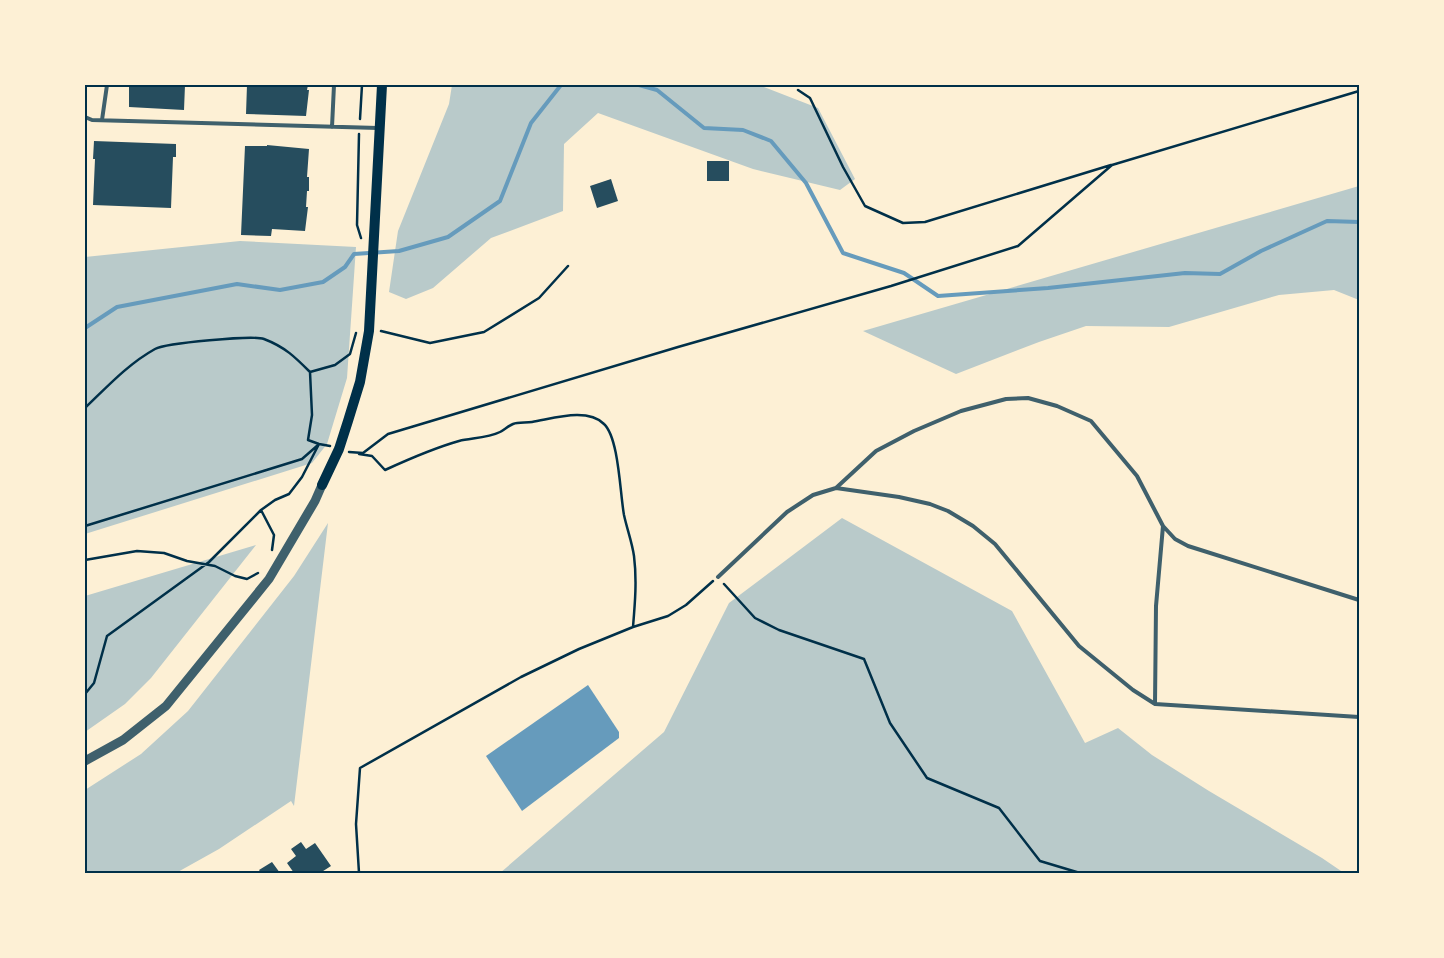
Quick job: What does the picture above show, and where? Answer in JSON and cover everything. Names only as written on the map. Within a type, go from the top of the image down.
[{"type":"main road","points":[[322,485],[339,449],[360,382],[369,331],[382,85]]},
{"type":"street","points":[[85,761],[123,740],[166,706],[269,579],[322,485]]},
{"type":"lane","points":[[102,120],[106,85]]},
{"type":"lane","points":[[332,127],[334,85]]},
{"type":"lane","points":[[85,117],[92,120],[380,128]]},
{"type":"lane","points":[[836,488],[876,451],[914,431],[961,411],[1006,399],[1028,398],[1057,406],[1091,422],[1137,476],[1164,526],[1175,539],[1188,546],[1359,600]]},
{"type":"lane","points":[[718,577],[786,512],[813,495],[836,488],[899,497],[930,504],[948,511],[973,526],[995,544],[1079,646],[1132,690],[1155,704],[1359,716]]},
{"type":"lane","points":[[1155,704],[1156,606],[1164,526]]},
{"type":"path","points":[[362,85],[357,225],[362,240]]},
{"type":"path","points":[[798,90],[810,98],[843,167],[865,206],[903,223],[925,222],[1359,91]]},
{"type":"path","points":[[633,627],[636,588],[634,555],[624,516],[615,448],[610,432],[604,423],[590,416],[566,415],[512,424],[500,432],[458,442],[416,456],[385,470],[372,456],[353,453],[363,453],[388,434],[678,347],[891,286],[1018,246],[1112,165]]},
{"type":"path","points":[[369,331],[387,332],[430,343],[484,332],[539,298],[568,266]]},
{"type":"path","points":[[310,372],[335,364],[350,354],[356,331]]},
{"type":"path","points":[[85,408],[120,374],[156,348],[214,339],[262,338],[288,350],[310,372],[312,415],[308,440],[329,445]]},
{"type":"path","points":[[85,526],[302,459],[319,444]]},
{"type":"path","points":[[85,694],[94,682],[107,636],[205,564],[261,510],[275,500],[289,494],[302,477],[319,444]]},
{"type":"path","points":[[261,510],[274,535],[272,557]]},
{"type":"path","points":[[85,560],[137,551],[164,553],[186,561],[215,566],[235,576],[247,579],[256,575],[261,569]]},
{"type":"path","points":[[359,873],[356,824],[360,768],[521,677],[579,649],[633,627],[668,616],[680,609],[718,577],[755,618],[778,630],[864,659],[890,723],[927,778],[999,808],[1040,861],[1080,873]]},
{"type":"shaded area","points":[[452,85],[759,85],[818,108],[855,179],[840,190],[753,169],[598,113],[564,144],[563,211],[491,238],[433,288],[406,299],[389,292],[398,231],[449,104]]},
{"type":"shaded area","points":[[1359,186],[1359,300],[1334,290],[1279,295],[1169,327],[1086,326],[956,374],[863,331]]},
{"type":"shaded area","points":[[240,241],[356,247],[347,378],[327,444],[312,463],[85,534],[85,257]]},
{"type":"shaded area","points":[[842,518],[1012,611],[1085,743],[1118,728],[1152,755],[1344,873],[500,873],[664,732],[729,603]]},
{"type":"shaded area","points":[[328,523],[294,806],[291,801],[219,849],[176,873],[85,873],[85,790],[141,754],[188,711],[294,576]]},
{"type":"shaded area","points":[[256,545],[151,678],[125,704],[85,732],[85,596]]},
{"type":"water","points":[[588,685],[619,732],[619,738],[522,811],[486,756]]},
{"type":"building","points":[[129,85],[185,85],[184,110],[129,107]]},
{"type":"building","points":[[247,85],[308,85],[306,116],[246,114]]},
{"type":"building","points":[[94,141],[176,144],[176,157],[173,157],[171,208],[93,205]]},
{"type":"building","points":[[267,145],[309,149],[307,177],[309,177],[309,191],[307,191],[306,207],[308,207],[305,231],[272,229],[271,236],[241,235],[245,146]]},
{"type":"building","points":[[707,161],[729,161],[729,181],[707,181]]},
{"type":"building","points":[[611,179],[618,201],[597,208],[590,186]]},
{"type":"building","points":[[301,842],[306,849],[315,843],[331,866],[320,873],[294,873],[287,863],[296,856],[291,849]]},
{"type":"building","points":[[272,862],[280,873],[261,873],[259,870]]},
{"type":"waterway","points":[[85,328],[117,307],[237,284],[280,290],[323,282],[345,267],[354,254],[399,251],[448,237],[500,201],[531,123],[561,85]]},
{"type":"waterway","points":[[639,85],[657,90],[704,128],[743,130],[771,141],[806,183],[843,253],[904,273],[938,296],[1048,288],[1185,273],[1220,274],[1261,251],[1327,221],[1359,222]]}]
